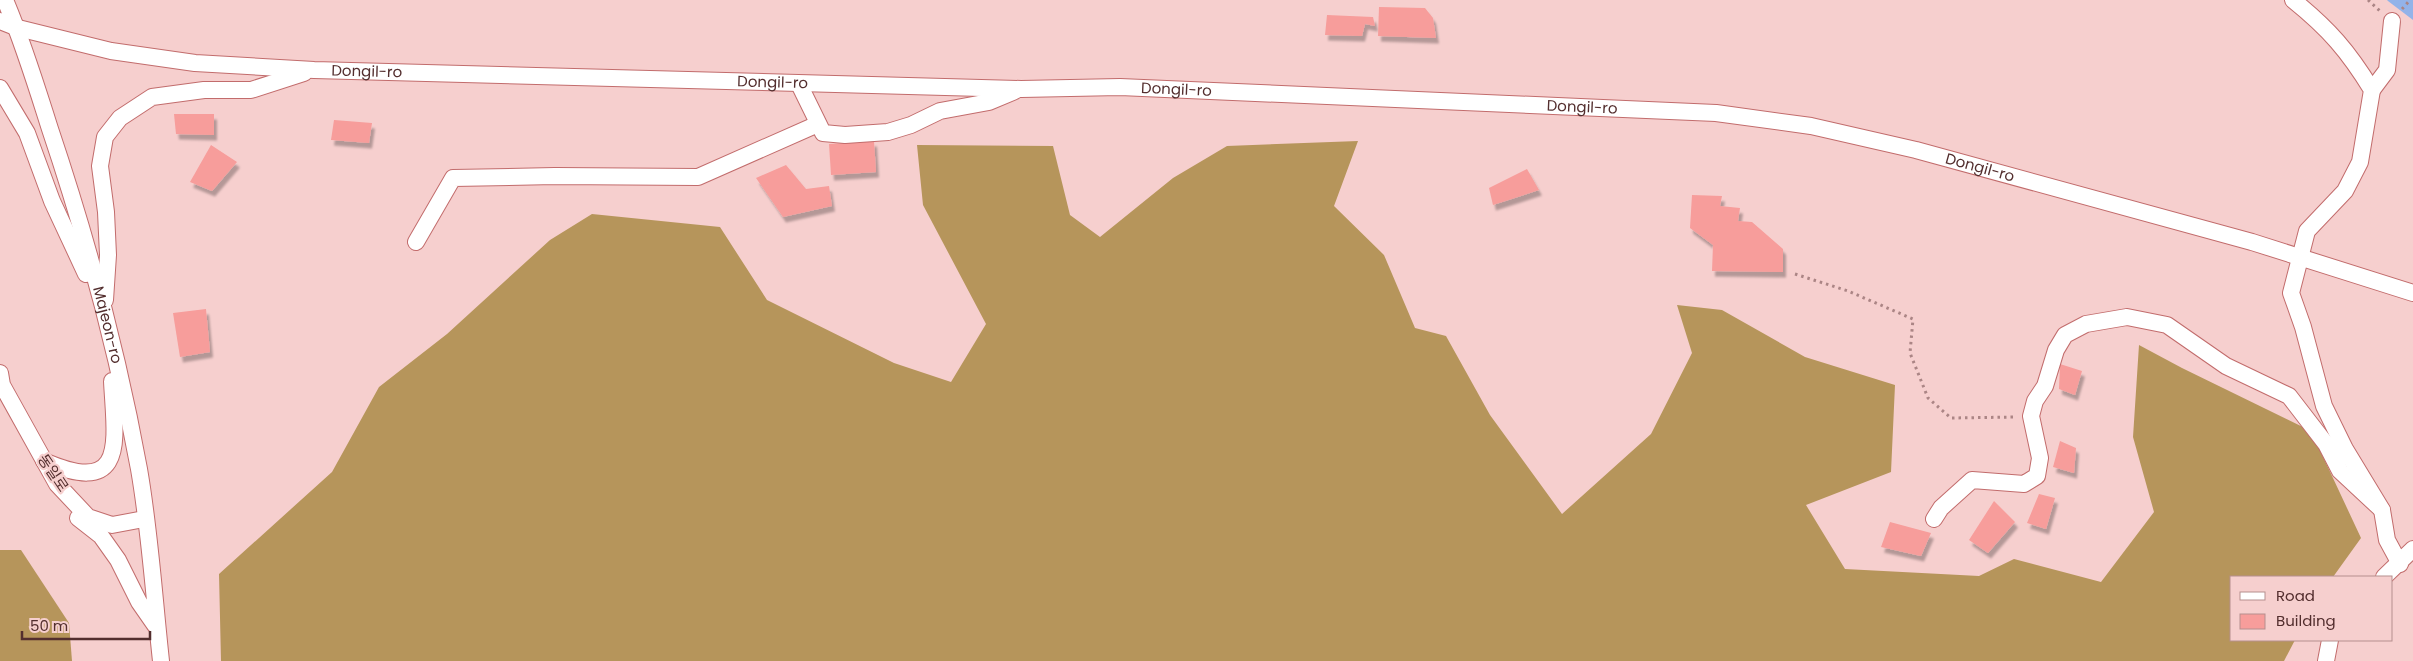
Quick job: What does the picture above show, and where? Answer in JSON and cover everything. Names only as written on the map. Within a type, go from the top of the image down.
[{"type":"street","name":"Majeon-ro","points":[[5,0],[18,28],[62,164],[109,334],[139,470],[161,661]]},
{"type":"street","points":[[2293,0],[2317,19],[2350,55],[2372,90]]},
{"type":"street","name":"Dongil-ro","points":[[0,21],[18,28],[111,51],[195,63],[314,70],[1022,89],[1120,87],[1716,113],[1811,126],[1916,150],[2252,242],[2388,285]]},
{"type":"street","points":[[2392,21],[2387,70],[2372,90],[2360,162],[2344,191],[2307,232],[2290,293],[2303,327],[2324,406],[2346,449],[2382,510],[2387,540],[2400,564]]},
{"type":"street","points":[[104,314],[108,255],[106,212],[100,166],[105,137],[120,118],[152,97],[204,90],[251,90],[314,70]]},
{"type":"street","points":[[799,84],[823,133],[846,135],[888,132],[911,125],[940,111],[989,102],[1022,89]]},
{"type":"street","points":[[0,88],[27,133],[52,201],[104,314]]},
{"type":"street","points":[[416,242],[453,178],[555,176],[698,178],[818,124]]},
{"type":"street","points":[[2388,285],[2413,288]]},
{"type":"street","points":[[2388,285],[2413,293]]},
{"type":"street","points":[[1934,519],[1941,508],[1972,480],[2024,484],[2037,476],[2040,458],[2031,416],[2035,401],[2045,386],[2056,350],[2065,335],[2086,324],[2127,317],[2167,325],[2226,366],[2289,396],[2326,444],[2340,471],[2382,510]]},
{"type":"street","points":[[44,461],[59,468],[93,473],[101,470],[111,461],[115,436],[109,334]]},
{"type":"street","name":"동일로","points":[[0,373],[2,386],[57,484],[88,517],[112,525],[144,519]]},
{"type":"street","points":[[65,492],[78,518],[101,536],[139,602],[157,627]]},
{"type":"street","points":[[2385,576],[2400,564],[2413,549]]},
{"type":"street","points":[[2326,661],[2330,641]]},
{"type":"path","points":[[1795,274],[1848,291],[1913,319],[1910,353],[1928,398],[1951,418],[2031,416]]},
{"type":"shaded area","points":[[1358,141],[1334,206],[1384,255],[1415,328],[1446,336],[1490,415],[1562,514],[1651,434],[1692,353],[1677,305],[1722,310],[1805,357],[1895,385],[1891,472],[1806,505],[1845,569],[1979,576],[2014,559],[2101,582],[2154,512],[2133,437],[2139,345],[2311,431],[2361,538],[2334,576],[2230,576],[2230,641],[2294,641],[2284,661],[221,661],[219,574],[332,472],[379,387],[447,334],[550,240],[592,214],[720,227],[767,300],[894,363],[951,382],[986,324],[923,205],[917,145],[1053,146],[1070,215],[1100,237],[1173,178],[1227,146]]},
{"type":"shaded area","points":[[0,550],[21,550],[69,623],[72,661],[0,661]]},
{"type":"water","points":[[2413,0],[2413,20],[2388,1]]},
{"type":"building","points":[[1379,7],[1425,8],[1433,18],[1436,38],[1378,36]]},
{"type":"building","points":[[1327,15],[1373,17],[1375,26],[1365,24],[1362,36],[1325,35]]},
{"type":"building","points":[[174,114],[214,114],[214,135],[176,134]]},
{"type":"building","points":[[334,120],[372,123],[369,143],[331,140]]},
{"type":"building","points":[[874,141],[876,172],[831,175],[829,144]]},
{"type":"building","points":[[211,145],[237,162],[212,191],[190,182]]},
{"type":"building","points":[[786,165],[806,189],[829,186],[832,206],[783,217],[756,178]]},
{"type":"building","points":[[1527,169],[1539,190],[1493,205],[1489,188]]},
{"type":"building","points":[[1692,195],[1722,196],[1720,206],[1740,208],[1738,221],[1752,222],[1783,249],[1783,272],[1712,271],[1713,245],[1690,228]]},
{"type":"building","points":[[206,309],[210,352],[180,357],[173,313]]},
{"type":"building","points":[[2060,364],[2082,371],[2075,395],[2059,389]]},
{"type":"building","points":[[2060,441],[2076,448],[2074,473],[2053,467]]},
{"type":"building","points":[[2039,494],[2055,498],[2046,529],[2027,523]]},
{"type":"building","points":[[1994,501],[2015,522],[1988,553],[1969,540]]},
{"type":"building","points":[[1890,522],[1931,533],[1921,556],[1881,547]]}]
